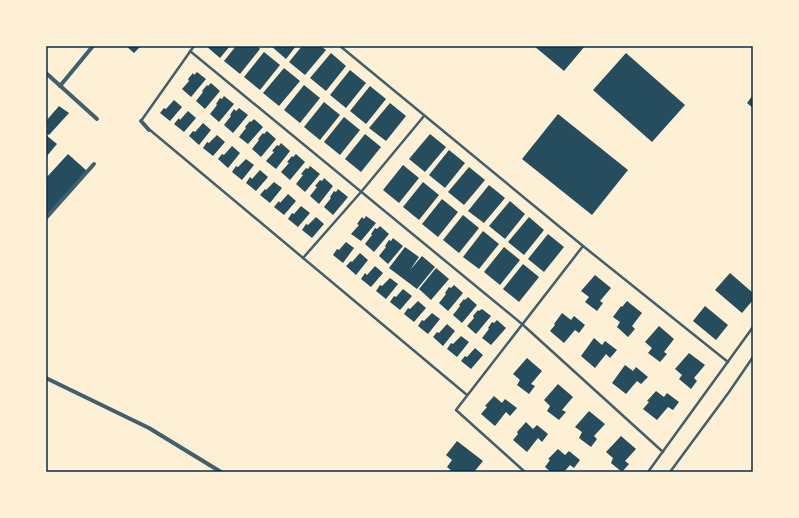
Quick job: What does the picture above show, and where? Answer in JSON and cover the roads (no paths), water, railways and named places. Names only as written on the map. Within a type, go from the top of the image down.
[{"type":"street","points":[[60,86],[93,46]]},
{"type":"street","points":[[46,73],[97,120]]},
{"type":"street","points":[[140,121],[149,130]]},
{"type":"street","points":[[46,218],[94,164]]},
{"type":"street","points":[[46,378],[149,428],[221,472]]},
{"type":"lane","points":[[140,121],[194,46]]},
{"type":"lane","points":[[340,46],[583,246],[728,362]]},
{"type":"lane","points":[[190,51],[522,324],[663,452]]},
{"type":"lane","points":[[303,258],[361,192],[424,116]]},
{"type":"lane","points":[[149,130],[467,395]]},
{"type":"lane","points":[[525,472],[456,410],[583,246]]},
{"type":"lane","points":[[648,472],[753,327]]},
{"type":"lane","points":[[670,472],[753,358]]}]
